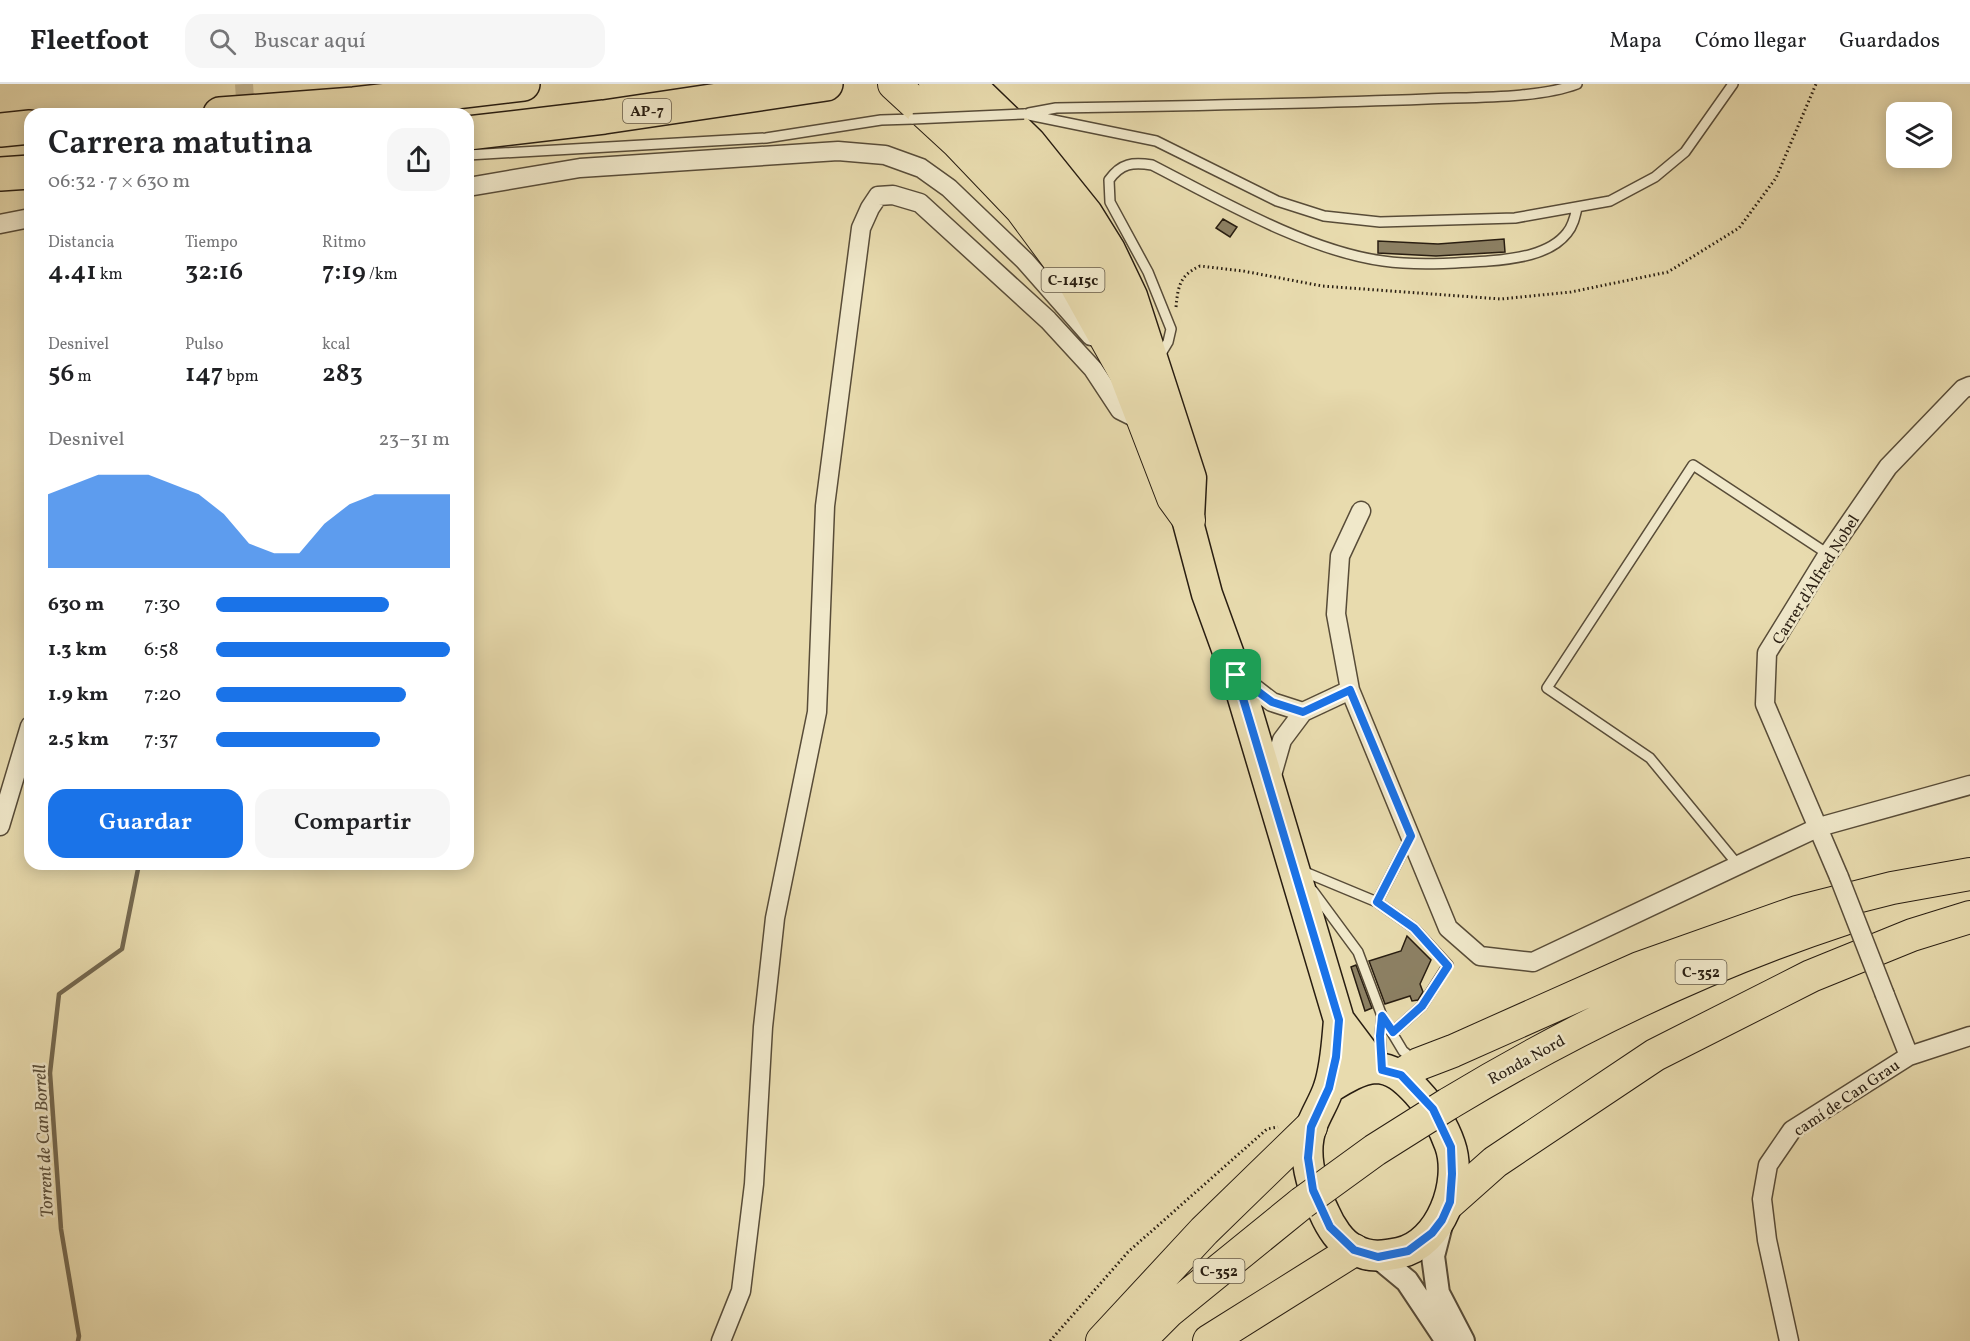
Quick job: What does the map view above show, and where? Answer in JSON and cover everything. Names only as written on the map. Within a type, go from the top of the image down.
[{"type":"highway","points":[[309,108],[354,105],[450,89],[523,84]]},
{"type":"highway","name":"AP-7","points":[[474,132],[604,117],[826,84]]},
{"type":"highway","name":"C-1415c","points":[[894,84],[957,142],[1021,209],[1072,279],[1125,373],[1173,498],[1189,520]]},
{"type":"highway","points":[[0,130],[24,128]]},
{"type":"highway","points":[[0,174],[24,172]]},
{"type":"highway","points":[[1394,1069],[1453,1051],[1639,968],[1797,912],[1893,888],[1970,876]]},
{"type":"highway","name":"Ronda Nord","points":[[1451,1113],[1523,1060],[1641,998],[1768,946],[1970,876]]},
{"type":"highway","name":"Ronda Nord","points":[[1162,1341],[1255,1262],[1375,1150],[1519,1081],[1592,1042],[1787,958],[1933,909],[1970,900]]},
{"type":"highway","points":[[1446,1211],[1495,1162],[1654,1055],[1811,976],[1912,935],[1970,917]]},
{"type":"highway","points":[[1102,1341],[1204,1231],[1313,1123]]},
{"type":"highway","name":"Ronda Nord","points":[[1139,1341],[1169,1311],[1306,1212]]},
{"type":"highway","points":[[1209,1341],[1366,1254]]},
{"type":"main road","name":"C-1415c","points":[[934,84],[1005,152],[1074,240],[1138,366],[1189,520],[1207,594],[1236,675],[1339,1020],[1336,1057],[1329,1088],[1313,1123],[1308,1158],[1313,1190],[1330,1227],[1366,1254]]},
{"type":"main road","name":"C-1415c","points":[[970,84],[1030,142],[1087,213],[1110,250],[1132,296],[1191,478],[1189,520]]},
{"type":"main road","name":"C-1415c","points":[[1339,1020],[1394,1069],[1433,1109],[1451,1147],[1452,1174],[1446,1211]]},
{"type":"main road","points":[[1329,1088],[1353,1074],[1394,1069]]},
{"type":"main road","points":[[1366,1254],[1408,1251],[1432,1233],[1446,1211]]},
{"type":"street","points":[[474,186],[580,168],[838,151],[885,155],[921,168],[949,188],[1025,261],[1081,322],[1106,358],[1126,396],[1163,504],[1207,594]]},
{"type":"street","points":[[721,1341],[741,1290],[754,1184],[763,1027],[775,918],[817,712],[825,506],[861,228],[878,196],[893,195],[920,203],[1048,320],[1094,369],[1120,410],[1134,417]]},
{"type":"street","points":[[0,224],[24,219]]},
{"type":"street","name":"Carrer d'Alfred Nobel","points":[[1909,1056],[1819,827],[1766,704],[1767,653],[1828,554],[1888,467],[1964,389],[1970,386]]},
{"type":"street","points":[[1360,511],[1340,556],[1336,614],[1350,690],[1448,928],[1480,956],[1533,962],[1819,827],[1970,785]]},
{"type":"street","points":[[1236,675],[1272,702],[1303,712]]},
{"type":"street","points":[[1269,784],[1282,740],[1303,712],[1350,690]]},
{"type":"street","points":[[0,826],[24,746]]},
{"type":"street","name":"camí de Can Grau","points":[[1789,1341],[1767,1240],[1763,1210],[1762,1199],[1768,1165],[1792,1130],[1909,1056],[1970,1036]]},
{"type":"street","name":"C-1415c","points":[[1446,1211],[1433,1256],[1438,1293],[1463,1341]]},
{"type":"street","name":"C-1415c","points":[[1366,1254],[1407,1281],[1447,1341]]},
{"type":"lane","points":[[474,155],[766,138],[881,120],[1024,114],[1056,108],[1328,103],[1472,97],[1555,90],[1577,84]]},
{"type":"lane","points":[[1024,114],[1156,141],[1277,201],[1324,216],[1380,222],[1515,218],[1610,201],[1630,192],[1670,166],[1701,132],[1733,84]]},
{"type":"lane","points":[[1154,365],[1168,342],[1171,329],[1148,272],[1108,195],[1109,180],[1125,165],[1135,162],[1152,165],[1312,242],[1343,253],[1382,261],[1415,264],[1472,262],[1508,259],[1548,249],[1567,234],[1577,208]]},
{"type":"lane","points":[[1738,865],[1650,758],[1547,688],[1693,465],[1828,554]]},
{"type":"lane","points":[[1377,902],[1411,836]]},
{"type":"lane","points":[[1295,868],[1377,902],[1414,928],[1448,966],[1422,1006],[1393,1032]]},
{"type":"lane","points":[[1295,868],[1358,952],[1382,1016],[1402,1051],[1394,1069]]},
{"type":"lane","points":[[1382,1016],[1380,1036],[1394,1069]]},
{"type":"path","points":[[1050,1341],[1128,1252],[1267,1130],[1313,1123]]},
{"type":"building","points":[[1223,219],[1237,227],[1230,237],[1216,228]]},
{"type":"building","points":[[1504,239],[1505,252],[1436,256],[1378,253],[1378,241],[1438,244]]},
{"type":"building","points":[[1407,936],[1431,960],[1420,984],[1423,992],[1418,1000],[1412,1001],[1410,996],[1385,1004],[1369,961],[1401,951]]},
{"type":"building","points":[[1356,965],[1372,1008],[1365,1011],[1351,967]]},
{"type":"waterway","name":"Torrent de Can Borrell","points":[[78,1341],[61,1229],[50,1073],[59,994],[122,949],[138,870]]},
{"type":"tunnel","points":[[244,84],[246,108]]},
{"type":"route","points":[[1236,675],[1272,702],[1303,712],[1350,690],[1411,836],[1377,902],[1414,928],[1448,966],[1422,1006],[1393,1032],[1382,1016],[1380,1036],[1382,1070],[1401,1075],[1433,1109],[1451,1147],[1452,1174],[1450,1202],[1442,1220],[1432,1233],[1408,1251],[1378,1257],[1354,1250],[1330,1227],[1313,1190],[1308,1158],[1311,1127],[1329,1088],[1336,1057],[1339,1020],[1236,675]]}]
